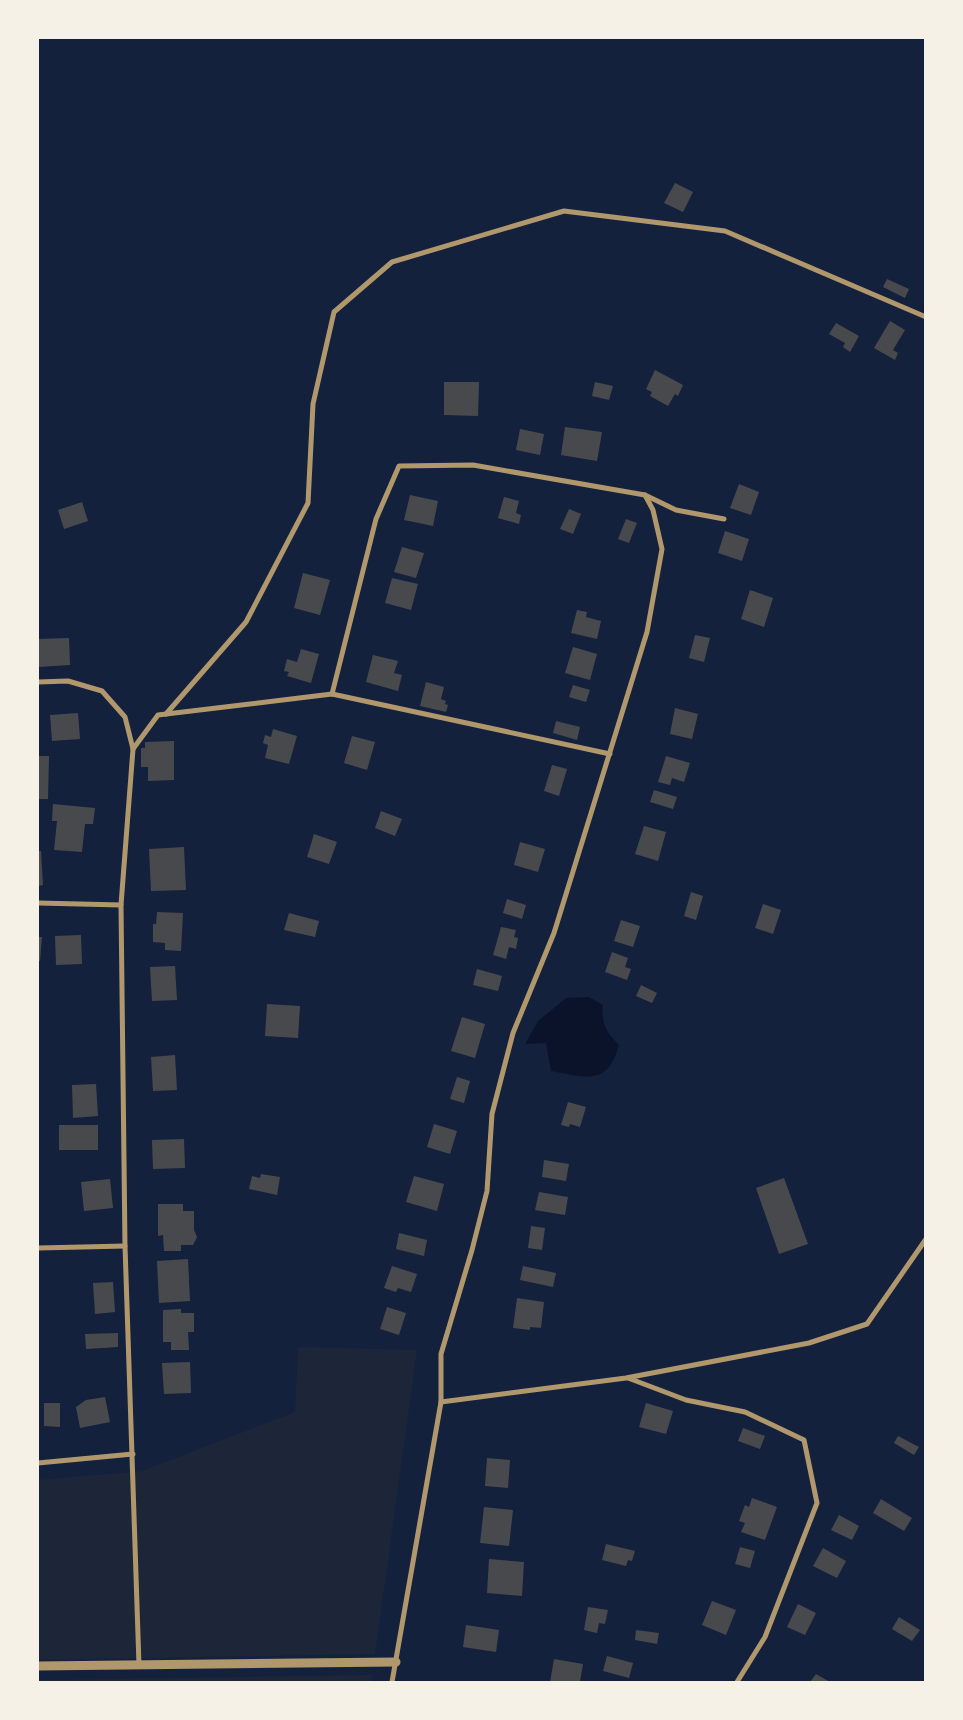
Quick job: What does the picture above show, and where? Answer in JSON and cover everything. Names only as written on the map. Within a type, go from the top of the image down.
[{"type":"street","points":[[166,714],[246,622],[308,503],[313,404],[334,312],[392,262],[564,210],[725,231],[926,317]]},
{"type":"street","points":[[332,694],[376,519],[400,466],[474,465],[645,495],[676,510],[724,519]]},
{"type":"street","points":[[392,1682],[441,1402],[441,1354],[472,1250],[486,1191],[492,1114],[513,1033],[554,933],[647,632],[662,549],[653,510],[645,495]]},
{"type":"street","points":[[38,682],[68,681],[102,691],[125,717],[133,749],[121,905],[125,1246],[139,1665]]},
{"type":"street","points":[[133,749],[158,715],[332,694],[610,754]]},
{"type":"street","points":[[38,903],[121,905]]},
{"type":"street","points":[[441,1402],[626,1378],[809,1343],[867,1324],[926,1239]]},
{"type":"street","points":[[38,1248],[125,1246]]},
{"type":"street","points":[[626,1378],[686,1400],[744,1412],[804,1440],[817,1503],[765,1637],[737,1682]]},
{"type":"street","points":[[38,1463],[133,1454]]},
{"type":"street","points":[[38,1666],[396,1662]]},
{"type":"shaded area","points":[[589,997],[603,1005],[605,1027],[619,1045],[609,1068],[594,1076],[551,1071],[546,1043],[525,1044],[538,1021],[566,998]]},
{"type":"shaded area","points":[[298,1347],[417,1350],[375,1654],[38,1660],[38,1480],[142,1471],[295,1412]]},
{"type":"shaded area","points":[[372,1675],[371,1682],[38,1682],[38,1680]]},
{"type":"building","points":[[675,183],[693,192],[683,212],[664,203]]},
{"type":"building","points":[[887,279],[909,289],[905,298],[883,287]]},
{"type":"building","points":[[890,321],[905,330],[893,350],[898,353],[895,360],[874,348]]},
{"type":"building","points":[[836,323],[859,336],[850,352],[843,347],[845,343],[829,334]]},
{"type":"building","points":[[655,370],[683,385],[678,396],[675,394],[668,406],[650,396],[652,392],[646,389]]},
{"type":"building","points":[[444,382],[479,382],[478,416],[444,415]]},
{"type":"building","points":[[595,382],[613,386],[609,400],[592,396]]},
{"type":"building","points":[[565,427],[602,432],[597,461],[561,455]]},
{"type":"building","points":[[520,429],[544,434],[540,455],[516,450]]},
{"type":"building","points":[[739,484],[759,492],[751,515],[730,508]]},
{"type":"building","points":[[410,495],[438,501],[433,526],[404,520]]},
{"type":"building","points":[[504,497],[519,501],[516,513],[521,515],[519,524],[498,518]]},
{"type":"building","points":[[82,502],[88,521],[64,529],[58,510]]},
{"type":"building","points":[[569,509],[581,514],[573,534],[560,529]]},
{"type":"building","points":[[626,519],[637,523],[629,543],[618,539]]},
{"type":"building","points":[[725,531],[749,539],[742,561],[718,553]]},
{"type":"building","points":[[402,547],[424,553],[416,578],[394,572]]},
{"type":"building","points":[[303,573],[330,580],[320,615],[294,608]]},
{"type":"building","points":[[392,578],[418,584],[411,610],[385,603]]},
{"type":"building","points":[[750,590],[773,598],[764,627],[741,619]]},
{"type":"building","points":[[577,610],[587,612],[586,617],[601,621],[597,639],[571,633]]},
{"type":"building","points":[[695,635],[710,638],[704,662],[689,658]]},
{"type":"building","points":[[69,638],[70,665],[38,667],[38,639]]},
{"type":"building","points":[[573,647],[597,654],[590,680],[565,673]]},
{"type":"building","points":[[301,649],[319,654],[311,683],[287,676],[289,672],[284,671],[287,659],[297,662]]},
{"type":"building","points":[[373,655],[398,661],[394,673],[402,675],[398,691],[366,682]]},
{"type":"building","points":[[426,682],[444,687],[441,699],[446,701],[445,704],[448,705],[446,712],[420,706]]},
{"type":"building","points":[[573,685],[590,690],[586,702],[569,697]]},
{"type":"building","points":[[675,708],[698,714],[692,739],[670,734]]},
{"type":"building","points":[[78,713],[80,739],[52,741],[50,715]]},
{"type":"building","points":[[556,721],[580,727],[577,740],[553,733]]},
{"type":"building","points":[[273,729],[297,736],[289,764],[265,758],[268,745],[263,743],[265,735],[271,737]]},
{"type":"building","points":[[352,736],[375,742],[367,770],[344,763]]},
{"type":"building","points":[[174,741],[174,780],[148,781],[148,767],[141,767],[141,748],[145,748],[145,742]]},
{"type":"building","points":[[38,756],[49,756],[48,799],[38,799]]},
{"type":"building","points":[[666,756],[690,763],[684,782],[672,778],[670,785],[658,782]]},
{"type":"building","points":[[552,765],[567,769],[559,796],[544,791]]},
{"type":"building","points":[[654,790],[677,797],[673,809],[650,802]]},
{"type":"building","points":[[53,804],[95,808],[93,824],[85,824],[82,852],[54,850],[57,821],[52,821]]},
{"type":"building","points":[[381,811],[402,819],[395,836],[375,828]]},
{"type":"building","points":[[644,826],[666,832],[658,861],[635,854]]},
{"type":"building","points":[[314,834],[337,842],[329,864],[307,857]]},
{"type":"building","points":[[520,842],[545,849],[538,872],[514,865]]},
{"type":"building","points":[[184,847],[186,890],[151,891],[149,849]]},
{"type":"building","points":[[38,851],[41,851],[43,885],[38,886]]},
{"type":"building","points":[[691,892],[703,896],[696,920],[684,916]]},
{"type":"building","points":[[507,899],[526,905],[522,919],[503,913]]},
{"type":"building","points":[[763,904],[781,910],[773,934],[755,928]]},
{"type":"building","points":[[157,912],[183,913],[181,951],[165,950],[165,943],[153,942],[153,924],[156,924]]},
{"type":"building","points":[[289,913],[319,921],[315,937],[284,930]]},
{"type":"building","points":[[621,920],[640,926],[633,947],[614,941]]},
{"type":"building","points":[[501,927],[516,930],[514,937],[518,938],[516,949],[509,947],[506,959],[493,955]]},
{"type":"building","points":[[81,935],[82,964],[56,965],[55,936]]},
{"type":"building","points":[[38,937],[42,937],[40,961],[38,961]]},
{"type":"building","points":[[612,952],[628,958],[625,967],[631,969],[627,980],[605,972]]},
{"type":"building","points":[[175,966],[177,1000],[152,1001],[150,967]]},
{"type":"building","points":[[477,969],[502,976],[498,991],[473,985]]},
{"type":"building","points":[[641,985],[657,993],[652,1003],[636,996]]},
{"type":"building","points":[[267,1004],[300,1006],[298,1038],[265,1036]]},
{"type":"building","points":[[462,1017],[485,1024],[475,1058],[451,1051]]},
{"type":"building","points":[[175,1055],[177,1090],[153,1091],[151,1057]]},
{"type":"building","points":[[457,1077],[470,1081],[464,1103],[450,1099]]},
{"type":"building","points":[[96,1084],[98,1116],[73,1118],[72,1085]]},
{"type":"building","points":[[568,1102],[586,1107],[580,1127],[570,1124],[569,1127],[561,1125]]},
{"type":"building","points":[[434,1124],[457,1131],[450,1154],[427,1147]]},
{"type":"building","points":[[59,1125],[98,1125],[98,1150],[59,1150]]},
{"type":"building","points":[[184,1139],[185,1168],[153,1169],[152,1140]]},
{"type":"building","points":[[544,1160],[569,1164],[566,1181],[542,1177]]},
{"type":"building","points":[[261,1174],[280,1177],[277,1195],[249,1189],[252,1176],[260,1178]]},
{"type":"building","points":[[414,1176],[444,1184],[437,1211],[406,1202]]},
{"type":"building","points":[[784,1178],[808,1244],[779,1254],[756,1188]]},
{"type":"building","points":[[110,1179],[113,1208],[84,1211],[81,1182]]},
{"type":"building","points":[[539,1192],[568,1197],[565,1215],[535,1210]]},
{"type":"building","points":[[158,1204],[183,1204],[183,1211],[194,1211],[194,1230],[197,1237],[193,1245],[181,1245],[181,1251],[164,1251],[163,1235],[158,1236]]},
{"type":"building","points":[[531,1226],[545,1228],[542,1250],[528,1248]]},
{"type":"building","points":[[399,1233],[427,1240],[424,1256],[396,1249]]},
{"type":"building","points":[[188,1259],[190,1301],[159,1303],[157,1261]]},
{"type":"building","points":[[392,1266],[417,1274],[411,1292],[398,1288],[396,1292],[384,1288]]},
{"type":"building","points":[[523,1266],[556,1273],[553,1287],[520,1280]]},
{"type":"building","points":[[113,1282],[115,1312],[95,1314],[93,1283]]},
{"type":"building","points":[[517,1298],[544,1302],[541,1328],[530,1327],[530,1330],[513,1328]]},
{"type":"building","points":[[387,1307],[406,1313],[399,1335],[380,1329]]},
{"type":"building","points":[[181,1309],[181,1313],[194,1313],[194,1332],[188,1332],[189,1350],[171,1350],[171,1342],[163,1342],[163,1310]]},
{"type":"building","points":[[118,1333],[118,1347],[86,1349],[85,1334]]},
{"type":"building","points":[[190,1362],[191,1393],[164,1394],[162,1363]]},
{"type":"building","points":[[105,1397],[110,1422],[80,1428],[76,1407],[86,1400]]},
{"type":"building","points":[[44,1403],[60,1403],[60,1427],[44,1426]]},
{"type":"building","points":[[646,1403],[673,1411],[666,1434],[639,1427]]},
{"type":"building","points":[[743,1428],[765,1436],[760,1449],[738,1441]]},
{"type":"building","points":[[898,1436],[919,1447],[914,1455],[894,1443]]},
{"type":"building","points":[[487,1458],[510,1460],[508,1488],[485,1486]]},
{"type":"building","points":[[752,1498],[777,1507],[765,1540],[741,1532],[745,1523],[739,1521],[745,1505],[749,1507]]},
{"type":"building","points":[[881,1499],[912,1518],[904,1531],[873,1513]]},
{"type":"building","points":[[484,1507],[513,1510],[509,1546],[480,1543]]},
{"type":"building","points":[[839,1515],[859,1526],[852,1540],[831,1530]]},
{"type":"building","points":[[606,1544],[635,1551],[632,1561],[628,1560],[626,1566],[602,1560]]},
{"type":"building","points":[[740,1547],[755,1551],[750,1568],[735,1564]]},
{"type":"building","points":[[823,1548],[846,1561],[837,1578],[813,1566]]},
{"type":"building","points":[[489,1559],[524,1562],[522,1596],[487,1593]]},
{"type":"building","points":[[712,1601],[736,1610],[726,1635],[702,1625]]},
{"type":"building","points":[[798,1604],[816,1613],[805,1635],[787,1627]]},
{"type":"building","points":[[588,1607],[608,1610],[605,1624],[599,1623],[597,1633],[584,1630]]},
{"type":"building","points":[[899,1617],[920,1630],[912,1641],[892,1629]]},
{"type":"building","points":[[466,1625],[499,1630],[496,1652],[463,1647]]},
{"type":"building","points":[[636,1630],[659,1633],[657,1644],[635,1640]]},
{"type":"building","points":[[607,1656],[633,1663],[629,1678],[603,1671]]},
{"type":"building","points":[[554,1659],[583,1664],[580,1682],[550,1682]]},
{"type":"building","points":[[816,1674],[830,1682],[810,1682]]}]
